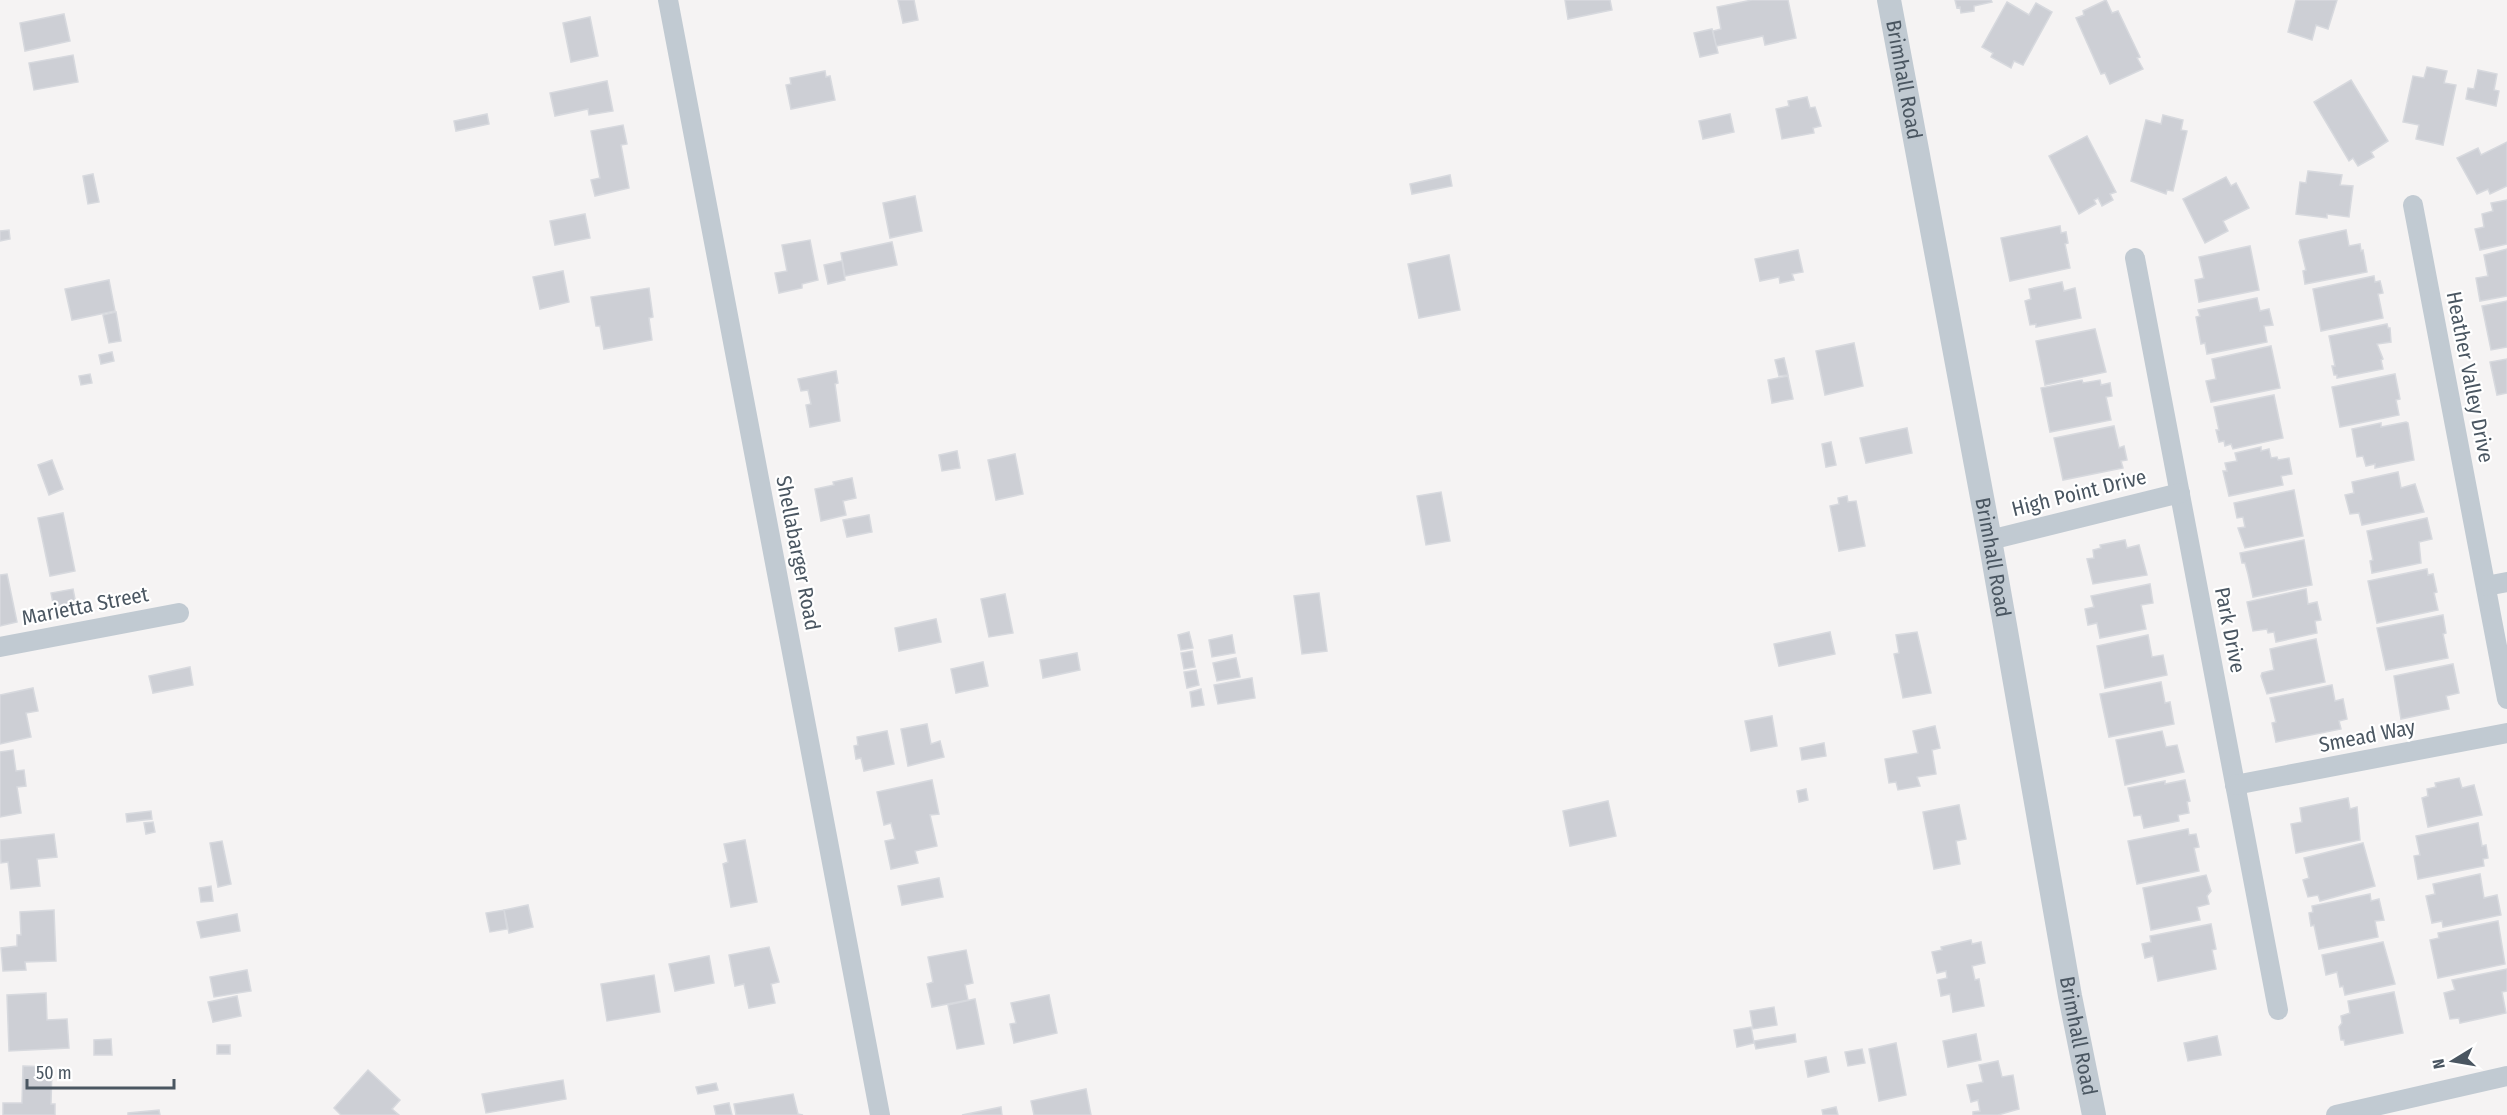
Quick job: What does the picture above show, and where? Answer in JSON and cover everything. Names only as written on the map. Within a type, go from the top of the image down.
[{"type":"street","name":"Shellabarger Road","points":[[668,0],[880,1115]]},
{"type":"street","name":"Brimhall Road","points":[[1889,0],[1990,540],[2070,996],[2094,1115]]},
{"type":"street","name":"Heather Valley Drive","points":[[2413,205],[2507,699]]},
{"type":"street","name":"Park Drive","points":[[2135,258],[2278,1010]]},
{"type":"street","name":"High Point Drive","points":[[1990,540],[2180,493]]},
{"type":"street","points":[[2486,586],[2507,582]]},
{"type":"street","name":"Marietta Street","points":[[0,647],[179,613]]},
{"type":"street","name":"Smead Way","points":[[2235,785],[2507,733]]},
{"type":"street","points":[[2336,1115],[2507,1076]]},
{"type":"building","points":[[898,0],[914,0],[918,20],[903,23]]},
{"type":"building","points":[[1565,0],[1610,0],[1612,10],[1568,19]]},
{"type":"building","points":[[1752,0],[1788,0],[1796,38],[1765,45],[1763,36],[1716,46],[1713,31],[1721,29],[1717,7]]},
{"type":"building","points":[[1955,0],[1991,0],[1992,2],[1974,6],[1974,11],[1961,13]]},
{"type":"building","points":[[2106,0],[2112,13],[2118,11],[2140,57],[2137,58],[2143,69],[2110,84],[2105,73],[2101,74],[2076,18],[2084,15],[2083,11]]},
{"type":"building","points":[[2296,0],[2337,0],[2328,29],[2316,25],[2312,40],[2288,32]]},
{"type":"building","points":[[2007,2],[2029,15],[2036,3],[2052,12],[2023,65],[2014,61],[2011,68],[1991,57],[1993,53],[1982,47]]},
{"type":"building","points":[[64,14],[70,41],[25,51],[20,23]]},
{"type":"building","points":[[590,17],[598,56],[571,62],[563,23]]},
{"type":"building","points":[[1712,29],[1718,53],[1700,57],[1694,33]]},
{"type":"building","points":[[73,55],[78,82],[34,90],[29,63]]},
{"type":"building","points":[[2427,67],[2447,71],[2444,83],[2456,85],[2443,145],[2416,139],[2419,125],[2403,122],[2413,76],[2424,78]]},
{"type":"building","points":[[2478,70],[2497,74],[2494,90],[2499,91],[2496,106],[2466,99],[2468,88],[2474,89]]},
{"type":"building","points":[[825,71],[826,77],[830,76],[835,100],[791,109],[786,85],[791,84],[790,78]]},
{"type":"building","points":[[2351,80],[2388,141],[2371,152],[2374,157],[2358,166],[2353,158],[2349,161],[2314,102]]},
{"type":"building","points":[[607,81],[613,111],[589,115],[588,109],[555,116],[550,93]]},
{"type":"building","points":[[1807,97],[1810,108],[1815,107],[1821,126],[1813,128],[1814,133],[1782,139],[1776,109],[1789,106],[1788,101]]},
{"type":"building","points":[[487,114],[489,124],[456,131],[454,121]]},
{"type":"building","points":[[1730,114],[1734,132],[1703,139],[1699,121]]},
{"type":"building","points":[[2163,115],[2183,120],[2181,130],[2187,131],[2173,191],[2167,190],[2166,194],[2131,181],[2146,120],[2161,124]]},
{"type":"building","points":[[623,125],[627,144],[621,145],[629,188],[595,196],[591,180],[600,178],[591,131]]},
{"type":"building","points":[[2087,136],[2116,192],[2110,194],[2113,200],[2102,206],[2098,198],[2094,200],[2096,204],[2079,214],[2049,156]]},
{"type":"building","points":[[2507,142],[2507,186],[2490,194],[2488,189],[2477,194],[2457,158],[2478,148],[2481,155]]},
{"type":"building","points":[[2308,171],[2342,175],[2340,185],[2353,186],[2349,217],[2327,214],[2327,218],[2296,214],[2300,182],[2306,183]]},
{"type":"building","points":[[93,174],[99,202],[88,204],[83,176]]},
{"type":"building","points":[[1450,175],[1452,186],[1412,194],[1410,184]]},
{"type":"building","points":[[2226,177],[2231,186],[2236,183],[2249,208],[2223,221],[2228,231],[2205,243],[2183,199]]},
{"type":"building","points":[[915,196],[922,231],[890,238],[883,203]]},
{"type":"building","points":[[2507,200],[2507,244],[2480,250],[2475,229],[2484,227],[2482,214],[2493,211],[2491,203]]},
{"type":"building","points":[[585,214],[590,238],[555,245],[550,221]]},
{"type":"building","points":[[2060,226],[2061,233],[2066,232],[2068,243],[2065,244],[2070,268],[2010,281],[2001,238]]},
{"type":"building","points":[[9,230],[10,239],[0,241],[0,231]]},
{"type":"building","points":[[2346,230],[2349,246],[2360,244],[2361,251],[2363,250],[2367,272],[2305,284],[2303,271],[2306,270],[2300,240]]},
{"type":"building","points":[[810,240],[818,280],[802,284],[802,288],[779,293],[775,273],[787,271],[782,245]]},
{"type":"building","points":[[892,242],[897,265],[845,276],[841,253]]},
{"type":"building","points":[[2250,246],[2259,290],[2199,302],[2195,280],[2204,278],[2199,257]]},
{"type":"building","points":[[2507,249],[2507,296],[2480,301],[2476,278],[2488,276],[2484,255]]},
{"type":"building","points":[[1798,250],[1803,272],[1792,274],[1794,280],[1780,283],[1779,277],[1760,281],[1755,259]]},
{"type":"building","points":[[1449,255],[1460,310],[1419,318],[1408,264]]},
{"type":"building","points":[[842,261],[845,280],[828,284],[824,265]]},
{"type":"building","points":[[563,271],[569,302],[540,309],[533,277]]},
{"type":"building","points":[[2374,276],[2375,282],[2380,281],[2383,293],[2378,294],[2383,318],[2321,331],[2313,289]]},
{"type":"building","points":[[109,280],[115,311],[72,320],[65,289]]},
{"type":"building","points":[[2062,282],[2064,291],[2075,288],[2081,318],[2036,327],[2036,324],[2030,325],[2025,301],[2031,299],[2029,289]]},
{"type":"building","points":[[649,288],[653,317],[649,318],[652,340],[604,349],[600,326],[596,326],[591,297]]},
{"type":"building","points":[[2257,298],[2260,311],[2269,309],[2273,325],[2264,326],[2267,342],[2207,354],[2205,343],[2201,344],[2196,317],[2200,316],[2198,310]]},
{"type":"building","points":[[2507,301],[2507,347],[2491,350],[2482,306]]},
{"type":"building","points":[[116,312],[121,341],[109,343],[103,315]]},
{"type":"building","points":[[2387,324],[2390,328],[2391,342],[2377,344],[2383,359],[2381,360],[2383,369],[2337,378],[2332,366],[2335,366],[2329,336]]},
{"type":"building","points":[[2095,329],[2106,372],[2045,385],[2036,341]]},
{"type":"building","points":[[1854,343],[1863,386],[1825,395],[1816,351]]},
{"type":"building","points":[[2271,346],[2280,388],[2211,402],[2206,381],[2216,379],[2212,359]]},
{"type":"building","points":[[112,352],[114,361],[101,364],[99,355]]},
{"type":"building","points":[[1784,358],[1788,375],[1779,376],[1775,360]]},
{"type":"building","points":[[2507,359],[2507,393],[2497,395],[2490,362]]},
{"type":"building","points":[[836,371],[838,383],[835,384],[840,421],[810,427],[806,405],[811,404],[808,390],[801,391],[798,379]]},
{"type":"building","points":[[90,374],[92,383],[81,385],[79,376]]},
{"type":"building","points":[[2395,374],[2400,399],[2396,400],[2399,415],[2340,427],[2332,387]]},
{"type":"building","points":[[1788,376],[1793,399],[1772,403],[1768,380]]},
{"type":"building","points":[[2082,380],[2083,383],[2100,380],[2101,385],[2110,383],[2112,396],[2106,397],[2111,420],[2050,432],[2041,388]]},
{"type":"building","points":[[2274,395],[2283,438],[2233,449],[2231,444],[2225,446],[2224,441],[2219,442],[2214,407]]},
{"type":"building","points":[[2406,422],[2414,460],[2375,468],[2375,464],[2366,466],[2363,456],[2357,457],[2352,429],[2381,423],[2381,427]]},
{"type":"building","points":[[2114,426],[2119,448],[2124,446],[2127,460],[2121,461],[2123,468],[2063,480],[2054,438]]},
{"type":"building","points":[[1907,428],[1912,453],[1866,463],[1860,438]]},
{"type":"building","points":[[1831,442],[1836,465],[1826,467],[1822,444]]},
{"type":"building","points":[[2261,447],[2261,451],[2269,449],[2271,458],[2277,457],[2278,460],[2289,458],[2292,474],[2281,476],[2283,485],[2229,496],[2223,471],[2227,471],[2225,463],[2237,461],[2235,453]]},
{"type":"building","points":[[957,451],[960,468],[942,471],[939,455]]},
{"type":"building","points":[[1015,454],[1023,494],[996,500],[988,460]]},
{"type":"building","points":[[52,460],[63,489],[49,495],[38,465]]},
{"type":"building","points":[[2398,472],[2401,488],[2415,484],[2424,512],[2362,525],[2359,513],[2350,514],[2345,495],[2354,493],[2352,482]]},
{"type":"building","points":[[852,478],[856,498],[843,501],[846,515],[821,521],[815,489]]},
{"type":"building","points":[[2294,490],[2303,536],[2245,548],[2238,528],[2245,527],[2243,517],[2237,518],[2234,503]]},
{"type":"building","points":[[1441,492],[1450,541],[1426,545],[1417,496]]},
{"type":"building","points":[[1847,496],[1848,502],[1856,501],[1865,546],[1839,551],[1830,506],[1839,504],[1838,498]]},
{"type":"building","points":[[63,513],[75,571],[50,576],[38,518]]},
{"type":"building","points":[[869,515],[872,532],[847,537],[843,520]]},
{"type":"building","points":[[2427,518],[2432,539],[2419,542],[2421,563],[2372,573],[2370,561],[2373,560],[2367,531]]},
{"type":"building","points":[[2125,540],[2127,548],[2139,545],[2147,575],[2093,584],[2087,559],[2094,558],[2093,550],[2101,548],[2100,545]]},
{"type":"building","points":[[2304,540],[2312,585],[2253,597],[2245,563],[2242,563],[2240,553]]},
{"type":"building","points":[[2427,569],[2428,575],[2433,574],[2438,610],[2377,623],[2368,581]]},
{"type":"building","points":[[7,574],[17,622],[0,626],[0,575]]},
{"type":"building","points":[[2150,584],[2153,603],[2141,605],[2146,629],[2100,638],[2097,623],[2088,625],[2085,609],[2094,607],[2091,596]]},
{"type":"building","points":[[73,589],[76,604],[54,608],[51,593]]},
{"type":"building","points":[[2306,589],[2308,604],[2317,602],[2321,620],[2315,621],[2317,633],[2276,642],[2274,632],[2268,633],[2267,629],[2253,631],[2247,602]]},
{"type":"building","points":[[1319,593],[1327,651],[1302,654],[1294,596]]},
{"type":"building","points":[[1005,594],[1013,633],[989,637],[981,599]]},
{"type":"building","points":[[2443,615],[2446,633],[2443,634],[2448,658],[2386,670],[2377,628]]},
{"type":"building","points":[[936,619],[941,642],[899,651],[895,628]]},
{"type":"building","points":[[1189,632],[1193,648],[1181,650],[1178,635]]},
{"type":"building","points":[[1830,632],[1835,654],[1779,666],[1774,644]]},
{"type":"building","points":[[1917,632],[1931,693],[1903,698],[1894,654],[1899,653],[1896,635]]},
{"type":"building","points":[[1232,635],[1235,653],[1212,657],[1209,640]]},
{"type":"building","points":[[2148,635],[2152,657],[2163,655],[2167,675],[2105,688],[2097,646]]},
{"type":"building","points":[[2316,639],[2325,682],[2267,694],[2261,676],[2262,673],[2274,670],[2270,649]]},
{"type":"building","points":[[1192,651],[1195,667],[1184,669],[1181,653]]},
{"type":"building","points":[[1077,653],[1080,670],[1043,678],[1040,660]]},
{"type":"building","points":[[1236,658],[1240,677],[1217,681],[1213,663]]},
{"type":"building","points":[[983,662],[988,686],[956,693],[951,669]]},
{"type":"building","points":[[2453,664],[2459,693],[2446,696],[2449,709],[2401,719],[2394,676]]},
{"type":"building","points":[[190,667],[193,685],[153,693],[149,676]]},
{"type":"building","points":[[1196,670],[1199,685],[1187,688],[1184,672]]},
{"type":"building","points":[[1252,678],[1255,698],[1218,704],[1214,685]]},
{"type":"building","points":[[2161,682],[2165,703],[2170,702],[2174,724],[2109,737],[2100,694]]},
{"type":"building","points":[[2332,685],[2335,701],[2343,699],[2347,719],[2339,721],[2341,729],[2276,742],[2272,723],[2276,722],[2270,698]]},
{"type":"building","points":[[33,688],[38,711],[26,713],[31,737],[0,744],[0,695]]},
{"type":"building","points":[[1201,689],[1204,705],[1192,707],[1190,692]]},
{"type":"building","points":[[1772,716],[1777,746],[1751,751],[1745,721]]},
{"type":"building","points":[[927,724],[931,744],[940,741],[944,757],[908,766],[901,729]]},
{"type":"building","points":[[1935,726],[1940,748],[1932,750],[1936,774],[1917,777],[1920,786],[1898,790],[1896,782],[1889,783],[1885,759],[1918,753],[1913,731]]},
{"type":"building","points":[[887,731],[894,764],[864,771],[861,758],[856,759],[854,746],[858,745],[857,737]]},
{"type":"building","points":[[2162,731],[2166,747],[2177,745],[2184,772],[2125,785],[2116,740]]},
{"type":"building","points":[[1824,743],[1826,756],[1802,760],[1800,748]]},
{"type":"building","points":[[13,750],[16,771],[24,770],[26,786],[17,787],[21,813],[0,817],[0,752]]},
{"type":"building","points":[[2459,778],[2462,788],[2474,785],[2482,815],[2428,827],[2422,798],[2428,796],[2427,789],[2436,787],[2435,783]]},
{"type":"building","points":[[932,780],[939,814],[930,815],[937,846],[915,851],[918,863],[891,869],[885,841],[895,839],[891,823],[884,825],[877,792]]},
{"type":"building","points":[[2185,780],[2190,801],[2187,802],[2189,813],[2178,815],[2179,821],[2144,828],[2141,815],[2134,816],[2128,788]]},
{"type":"building","points":[[1806,789],[1808,800],[1799,802],[1797,791]]},
{"type":"building","points":[[2348,798],[2350,809],[2357,807],[2360,840],[2296,853],[2291,824],[2302,822],[2300,808]]},
{"type":"building","points":[[1608,801],[1616,836],[1570,846],[1563,811]]},
{"type":"building","points":[[1959,805],[1966,839],[1956,841],[1960,864],[1934,869],[1923,812]]},
{"type":"building","points":[[151,811],[152,819],[127,822],[126,814]]},
{"type":"building","points":[[153,822],[155,832],[146,834],[144,823]]},
{"type":"building","points":[[2478,823],[2482,846],[2486,845],[2488,858],[2483,859],[2484,866],[2418,879],[2414,856],[2420,855],[2416,836]]},
{"type":"building","points":[[2188,829],[2189,835],[2196,834],[2199,847],[2194,848],[2199,871],[2137,884],[2128,841]]},
{"type":"building","points":[[54,834],[57,857],[37,859],[40,886],[11,889],[8,862],[1,863],[0,840]]},
{"type":"building","points":[[745,840],[757,902],[731,907],[723,864],[728,862],[724,844]]},
{"type":"building","points":[[222,841],[231,884],[218,887],[210,843]]},
{"type":"building","points":[[2363,843],[2375,886],[2320,901],[2318,895],[2308,897],[2303,880],[2309,878],[2304,858]]},
{"type":"building","points":[[2480,874],[2484,898],[2497,895],[2501,915],[2443,927],[2442,921],[2432,923],[2426,896],[2435,894],[2433,884]]},
{"type":"building","points":[[2206,875],[2211,891],[2207,896],[2209,904],[2197,907],[2200,920],[2151,930],[2143,888]]},
{"type":"building","points":[[939,878],[943,897],[902,905],[898,886]]},
{"type":"building","points":[[211,886],[213,901],[201,902],[199,888]]},
{"type":"building","points":[[2370,894],[2371,901],[2379,899],[2384,920],[2375,921],[2378,937],[2319,949],[2314,925],[2311,926],[2309,913],[2313,912],[2312,906]]},
{"type":"building","points":[[528,905],[533,927],[509,933],[504,910]]},
{"type":"building","points":[[54,910],[56,961],[25,962],[26,970],[3,971],[1,948],[17,946],[17,935],[21,935],[20,912]]},
{"type":"building","points":[[504,910],[507,929],[490,932],[486,913]]},
{"type":"building","points":[[237,914],[240,931],[201,938],[197,922]]},
{"type":"building","points":[[2498,921],[2505,964],[2438,978],[2430,940],[2439,938],[2438,933]]},
{"type":"building","points":[[2211,924],[2216,949],[2212,950],[2216,969],[2158,981],[2153,956],[2145,958],[2142,944],[2151,942],[2150,936]]},
{"type":"building","points":[[1971,940],[1972,944],[1981,942],[1985,963],[1972,966],[1975,980],[1979,979],[1984,1006],[1953,1012],[1950,994],[1941,996],[1938,980],[1947,978],[1946,971],[1937,973],[1932,952],[1942,950],[1941,947]]},
{"type":"building","points":[[2383,942],[2395,984],[2345,995],[2343,986],[2340,987],[2337,972],[2326,975],[2322,955]]},
{"type":"building","points":[[769,947],[779,982],[771,984],[775,1003],[749,1008],[744,984],[735,986],[729,955]]},
{"type":"building","points":[[966,950],[973,983],[965,985],[968,1000],[932,1007],[927,984],[933,982],[928,957]]},
{"type":"building","points":[[709,956],[714,983],[675,991],[669,964]]},
{"type":"building","points":[[2507,969],[2507,991],[2502,992],[2506,1013],[2460,1023],[2459,1018],[2450,1019],[2444,993],[2455,990],[2452,980]]},
{"type":"building","points":[[247,970],[251,991],[214,997],[210,977]]},
{"type":"building","points":[[654,975],[660,1012],[607,1021],[601,984]]},
{"type":"building","points":[[2394,992],[2403,1033],[2345,1045],[2344,1040],[2341,1040],[2339,1027],[2342,1023],[2341,1016],[2350,1013],[2348,1001]]},
{"type":"building","points":[[46,993],[47,1020],[67,1019],[69,1048],[9,1051],[7,995]]},
{"type":"building","points":[[1049,995],[1057,1033],[1014,1043],[1010,1024],[1016,1023],[1011,1003]]},
{"type":"building","points":[[237,996],[241,1016],[213,1022],[208,1002]]},
{"type":"building","points":[[975,999],[984,1044],[957,1049],[948,1005]]},
{"type":"building","points":[[1774,1007],[1777,1025],[1753,1029],[1750,1011]]},
{"type":"building","points":[[1751,1027],[1754,1043],[1737,1047],[1734,1030]]},
{"type":"building","points":[[1795,1034],[1796,1042],[1756,1049],[1754,1041]]},
{"type":"building","points":[[1976,1034],[1981,1060],[1948,1067],[1943,1041]]},
{"type":"building","points":[[2217,1036],[2221,1055],[2188,1061],[2184,1043]]},
{"type":"building","points":[[111,1039],[112,1055],[94,1055],[94,1040]]},
{"type":"building","points":[[1896,1043],[1906,1095],[1879,1101],[1869,1049]]},
{"type":"building","points":[[217,1045],[230,1045],[230,1054],[217,1054]]},
{"type":"building","points":[[1862,1049],[1865,1063],[1848,1066],[1845,1052]]},
{"type":"building","points":[[1826,1057],[1829,1072],[1808,1077],[1805,1061]]},
{"type":"building","points":[[1998,1061],[2002,1077],[2013,1075],[2019,1109],[1998,1115],[1973,1115],[1973,1112],[1980,1111],[1978,1100],[1971,1102],[1967,1085],[1983,1082],[1979,1065]]},
{"type":"building","points":[[23,1066],[52,1067],[51,1104],[55,1104],[55,1115],[3,1115],[3,1103],[22,1103]]},
{"type":"building","points":[[368,1070],[400,1100],[392,1109],[399,1115],[341,1115],[334,1108]]},
{"type":"building","points":[[563,1080],[566,1099],[486,1113],[482,1094]]},
{"type":"building","points":[[716,1083],[718,1090],[698,1094],[696,1087]]},
{"type":"building","points":[[1086,1089],[1091,1115],[1034,1115],[1031,1101]]},
{"type":"building","points":[[793,1094],[798,1114],[803,1115],[736,1115],[734,1104]]},
{"type":"building","points":[[729,1103],[732,1115],[716,1115],[714,1106]]},
{"type":"building","points":[[1001,1107],[1002,1115],[962,1115]]},
{"type":"building","points":[[1836,1107],[1838,1115],[1823,1115],[1822,1110]]},
{"type":"building","points":[[159,1110],[160,1115],[128,1115],[128,1113]]}]
